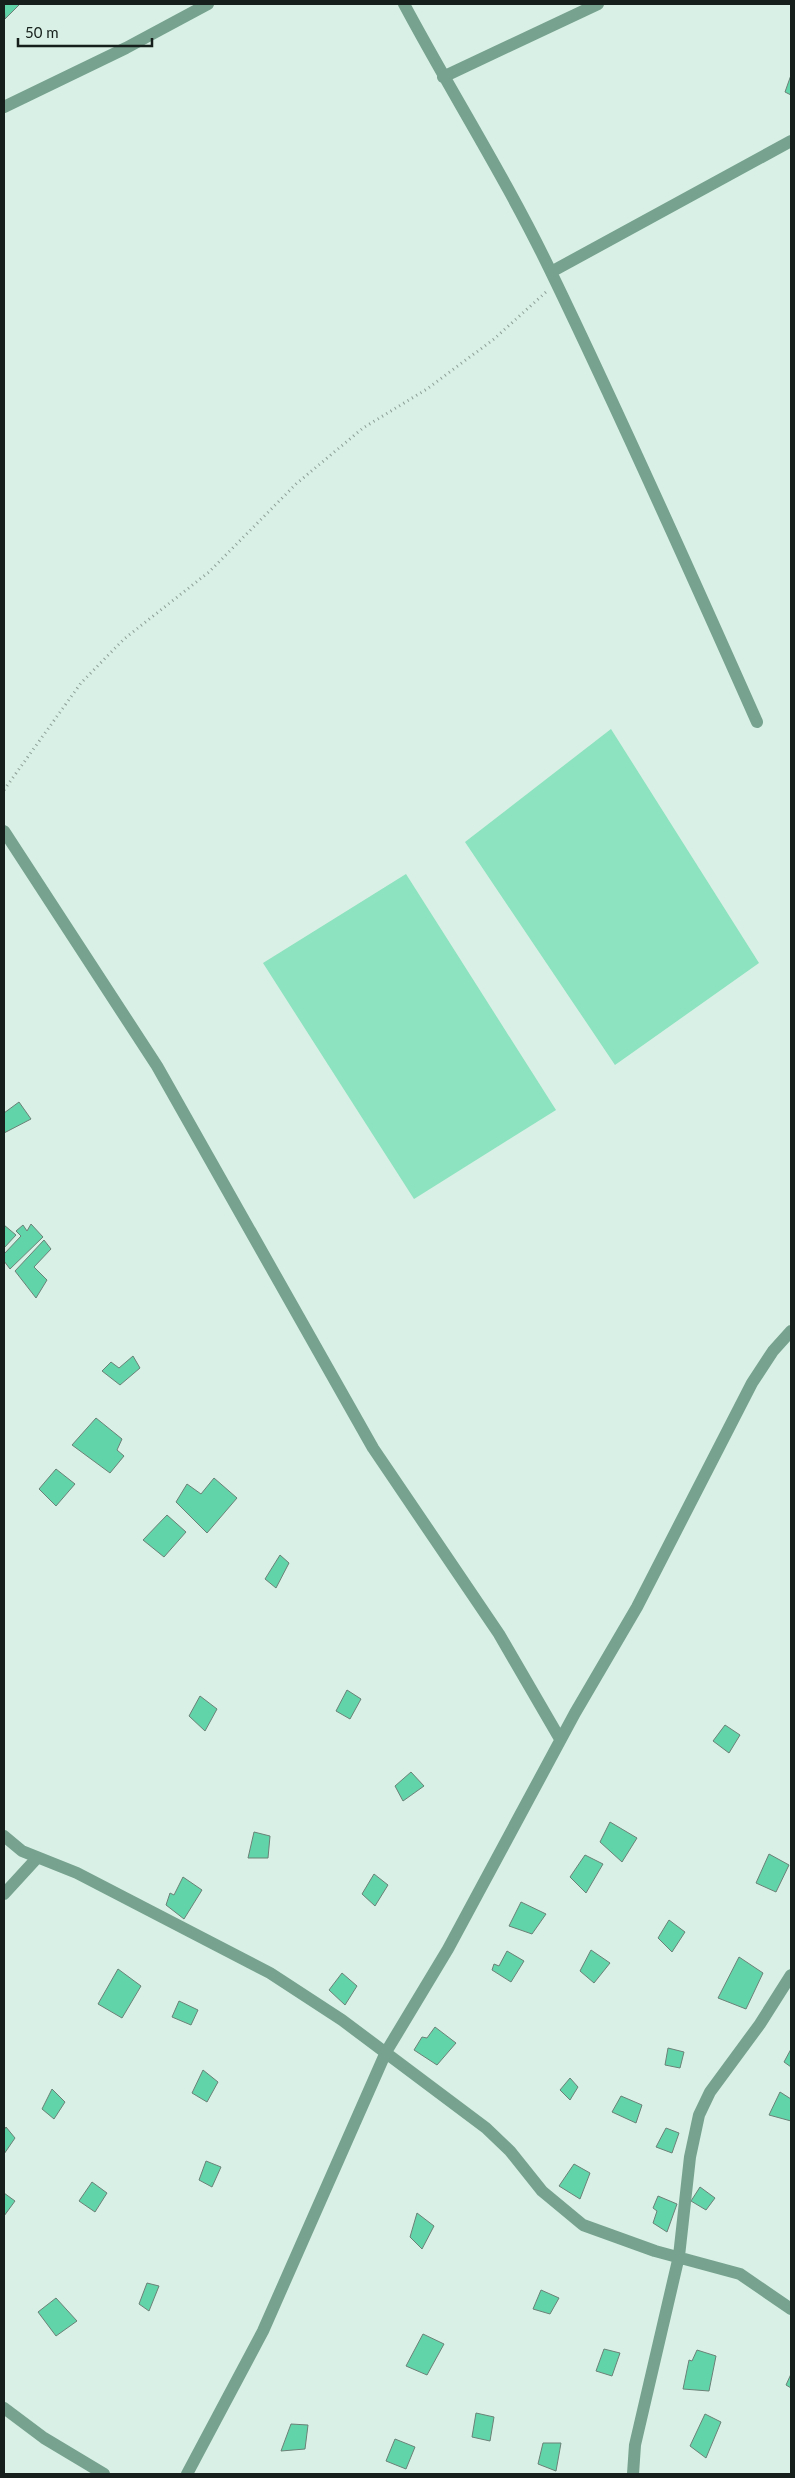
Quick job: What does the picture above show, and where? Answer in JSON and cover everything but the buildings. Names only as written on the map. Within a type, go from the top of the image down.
[{"type":"street","points":[[4,107],[126,48],[208,4]]},
{"type":"street","points":[[404,4],[443,77],[517,205],[551,272],[644,468],[757,722]]},
{"type":"street","points":[[443,77],[598,4]]},
{"type":"street","points":[[551,272],[791,141]]},
{"type":"street","points":[[4,831],[157,1066],[373,1448],[499,1634],[560,1739]]},
{"type":"street","points":[[187,2474],[263,2331],[386,2052],[448,1949],[560,1739],[637,1607],[752,1384],[773,1351],[791,1331]]},
{"type":"street","points":[[4,1836],[22,1851],[77,1873],[270,1973],[342,2020],[486,2128],[510,2151],[542,2191],[583,2225],[655,2251],[740,2274],[791,2310]]},
{"type":"street","points":[[4,1894],[37,1858]]},
{"type":"street","points":[[633,2474],[635,2446],[679,2256],[690,2157],[699,2115],[710,2092],[760,2024],[791,1975]]},
{"type":"street","points":[[4,2408],[44,2438],[104,2474]]},
{"type":"path","points":[[4,790],[82,683],[124,639],[209,572],[296,484],[363,428],[427,389],[494,339],[539,297],[557,285]]},
{"type":"green space","points":[[611,729],[759,963],[615,1065],[465,842]]},
{"type":"green space","points":[[406,874],[556,1110],[414,1199],[263,963]]}]
